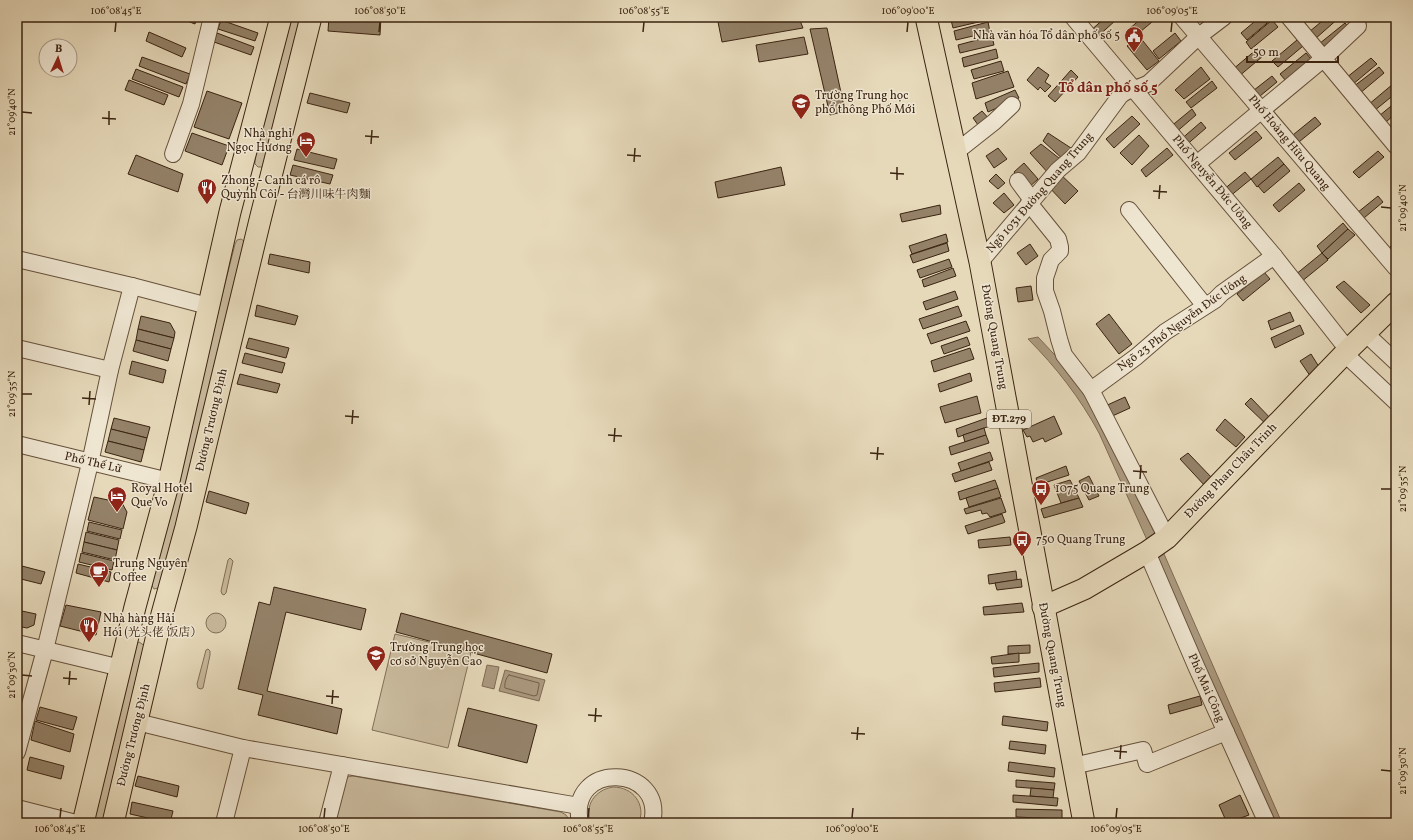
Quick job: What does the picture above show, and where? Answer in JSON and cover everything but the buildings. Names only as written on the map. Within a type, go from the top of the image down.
[{"type":"main road","points":[[83,823],[135,607],[169,481],[230,212],[281,17]]},
{"type":"main road","name":"Đường Trương Định","points":[[113,823],[162,614],[186,527],[260,220],[311,17]]},
{"type":"main road","name":"Đường Quang Trung","points":[[926,17],[980,262],[1084,823]]},
{"type":"main road","points":[[230,212],[260,220]]},
{"type":"main road","name":"Đường Phan Châu Trinh","points":[[1043,606],[1084,589],[1147,552],[1167,538],[1346,352],[1396,303]]},
{"type":"main road","points":[[135,607],[162,614]]},
{"type":"street","points":[[173,154],[191,104],[212,17]]},
{"type":"street","name":"Phố Nguyễn Đức Uông","points":[[1073,17],[1274,256],[1346,352],[1396,402]]},
{"type":"street","name":"Phố Hoàng Hữu Quang","points":[[1182,17],[1396,268]]},
{"type":"street","name":"Ngõ 1031 Đường Quang Trung","points":[[980,262],[1058,170],[1078,153],[1123,93],[1149,83],[1199,36],[1224,17]]},
{"type":"street","points":[[1289,17],[1396,146]]},
{"type":"street","points":[[1197,164],[1324,59],[1358,26]]},
{"type":"street","points":[[956,152],[994,122],[1012,105]]},
{"type":"street","points":[[1018,181],[1031,202],[1058,239],[1060,246],[1060,250],[1051,260],[1045,278],[1045,291],[1064,355],[1091,390],[1167,538]]},
{"type":"street","points":[[1129,210],[1205,306]]},
{"type":"street","name":"Ngõ 23 Phố Nguyễn Đức Uông","points":[[1091,390],[1136,357],[1165,332],[1205,306],[1274,256]]},
{"type":"street","points":[[17,259],[132,286],[208,306]]},
{"type":"street","points":[[17,752],[45,650],[90,462],[110,370],[132,286]]},
{"type":"street","points":[[1365,333],[1396,362]]},
{"type":"street","points":[[17,348],[110,370]]},
{"type":"street","name":"Phố Thế Lữ","points":[[17,444],[169,481]]},
{"type":"street","name":"Phố Mai Công","points":[[1147,552],[1196,666],[1267,823]]},
{"type":"street","points":[[17,643],[121,668]]},
{"type":"street","points":[[137,722],[243,748],[579,806]]},
{"type":"street","points":[[1073,766],[1143,750],[1147,764],[1226,732]]},
{"type":"street","points":[[224,823],[243,748]]},
{"type":"street","points":[[327,823],[342,765]]},
{"type":"street","points":[[580,823],[579,806],[585,793],[595,783],[608,777],[623,777],[636,783],[647,793],[652,806],[652,823]]},
{"type":"street","points":[[17,808],[76,823]]},
{"type":"shaded area","points":[[291,17],[304,17],[263,167],[258,167],[255,164],[255,156]]},
{"type":"shaded area","points":[[241,239],[245,244],[162,585],[154,589],[151,584],[153,571],[235,244],[237,240]]},
{"type":"shaded area","points":[[230,558],[233,561],[226,593],[224,595],[221,591],[228,560]]},
{"type":"shaded area","points":[[216,613],[223,616],[226,623],[223,630],[216,633],[209,630],[206,623],[209,616]]},
{"type":"shaded area","points":[[395,634],[471,652],[448,748],[372,730]]},
{"type":"shaded area","points":[[139,642],[145,646],[145,650],[102,823],[90,823],[136,644]]},
{"type":"shaded area","points":[[208,649],[210,651],[210,655],[203,688],[201,689],[198,688],[197,684],[206,650]]},
{"type":"shaded area","points":[[353,776],[561,812],[566,815],[571,823],[332,823],[347,777]]},
{"type":"shaded area","points":[[613,787],[626,790],[632,793],[636,798],[641,809],[639,823],[591,823],[589,810],[593,799],[601,791]]},
{"type":"water","points":[[1038,337],[1081,384],[1108,434],[1157,538],[1282,823],[1274,823],[1099,433],[1084,407],[1067,383],[1028,339]]},
{"type":"water","points":[[487,665],[499,667],[494,689],[482,686]]},
{"type":"water","points":[[505,670],[545,680],[539,701],[499,691]]},
{"type":"place","name":"Nhà văn hóa Tổ dân phố số 5","points":[[1134,53]]},
{"type":"place","name":"Trường Trung học phổ thông Phố Mới","points":[[801,120]]},
{"type":"place","name":"Nhà nghỉ Ngọc Hương","points":[[306,158]]},
{"type":"place","name":"Zhong - Canh cá rô Quỳnh Côi - 台灣川味牛肉麵","points":[[207,205]]},
{"type":"place","name":"1075 Quang Trung","points":[[1041,506]]},
{"type":"place","name":"Royal Hotel Que Vo","points":[[117,513]]},
{"type":"place","name":"750 Quang Trung","points":[[1022,557]]},
{"type":"place","name":"Trung Nguyên Coffee","points":[[99,588]]},
{"type":"place","name":"Nhà hàng Hải Hói (光头佬 饭店）","points":[[89,643]]},
{"type":"place","name":"Trường Trung học cơ sở Nguyễn Cao","points":[[376,672]]},
{"type":"district","name":"Tổ dân phố số 5","points":[[1108,88]]}]
